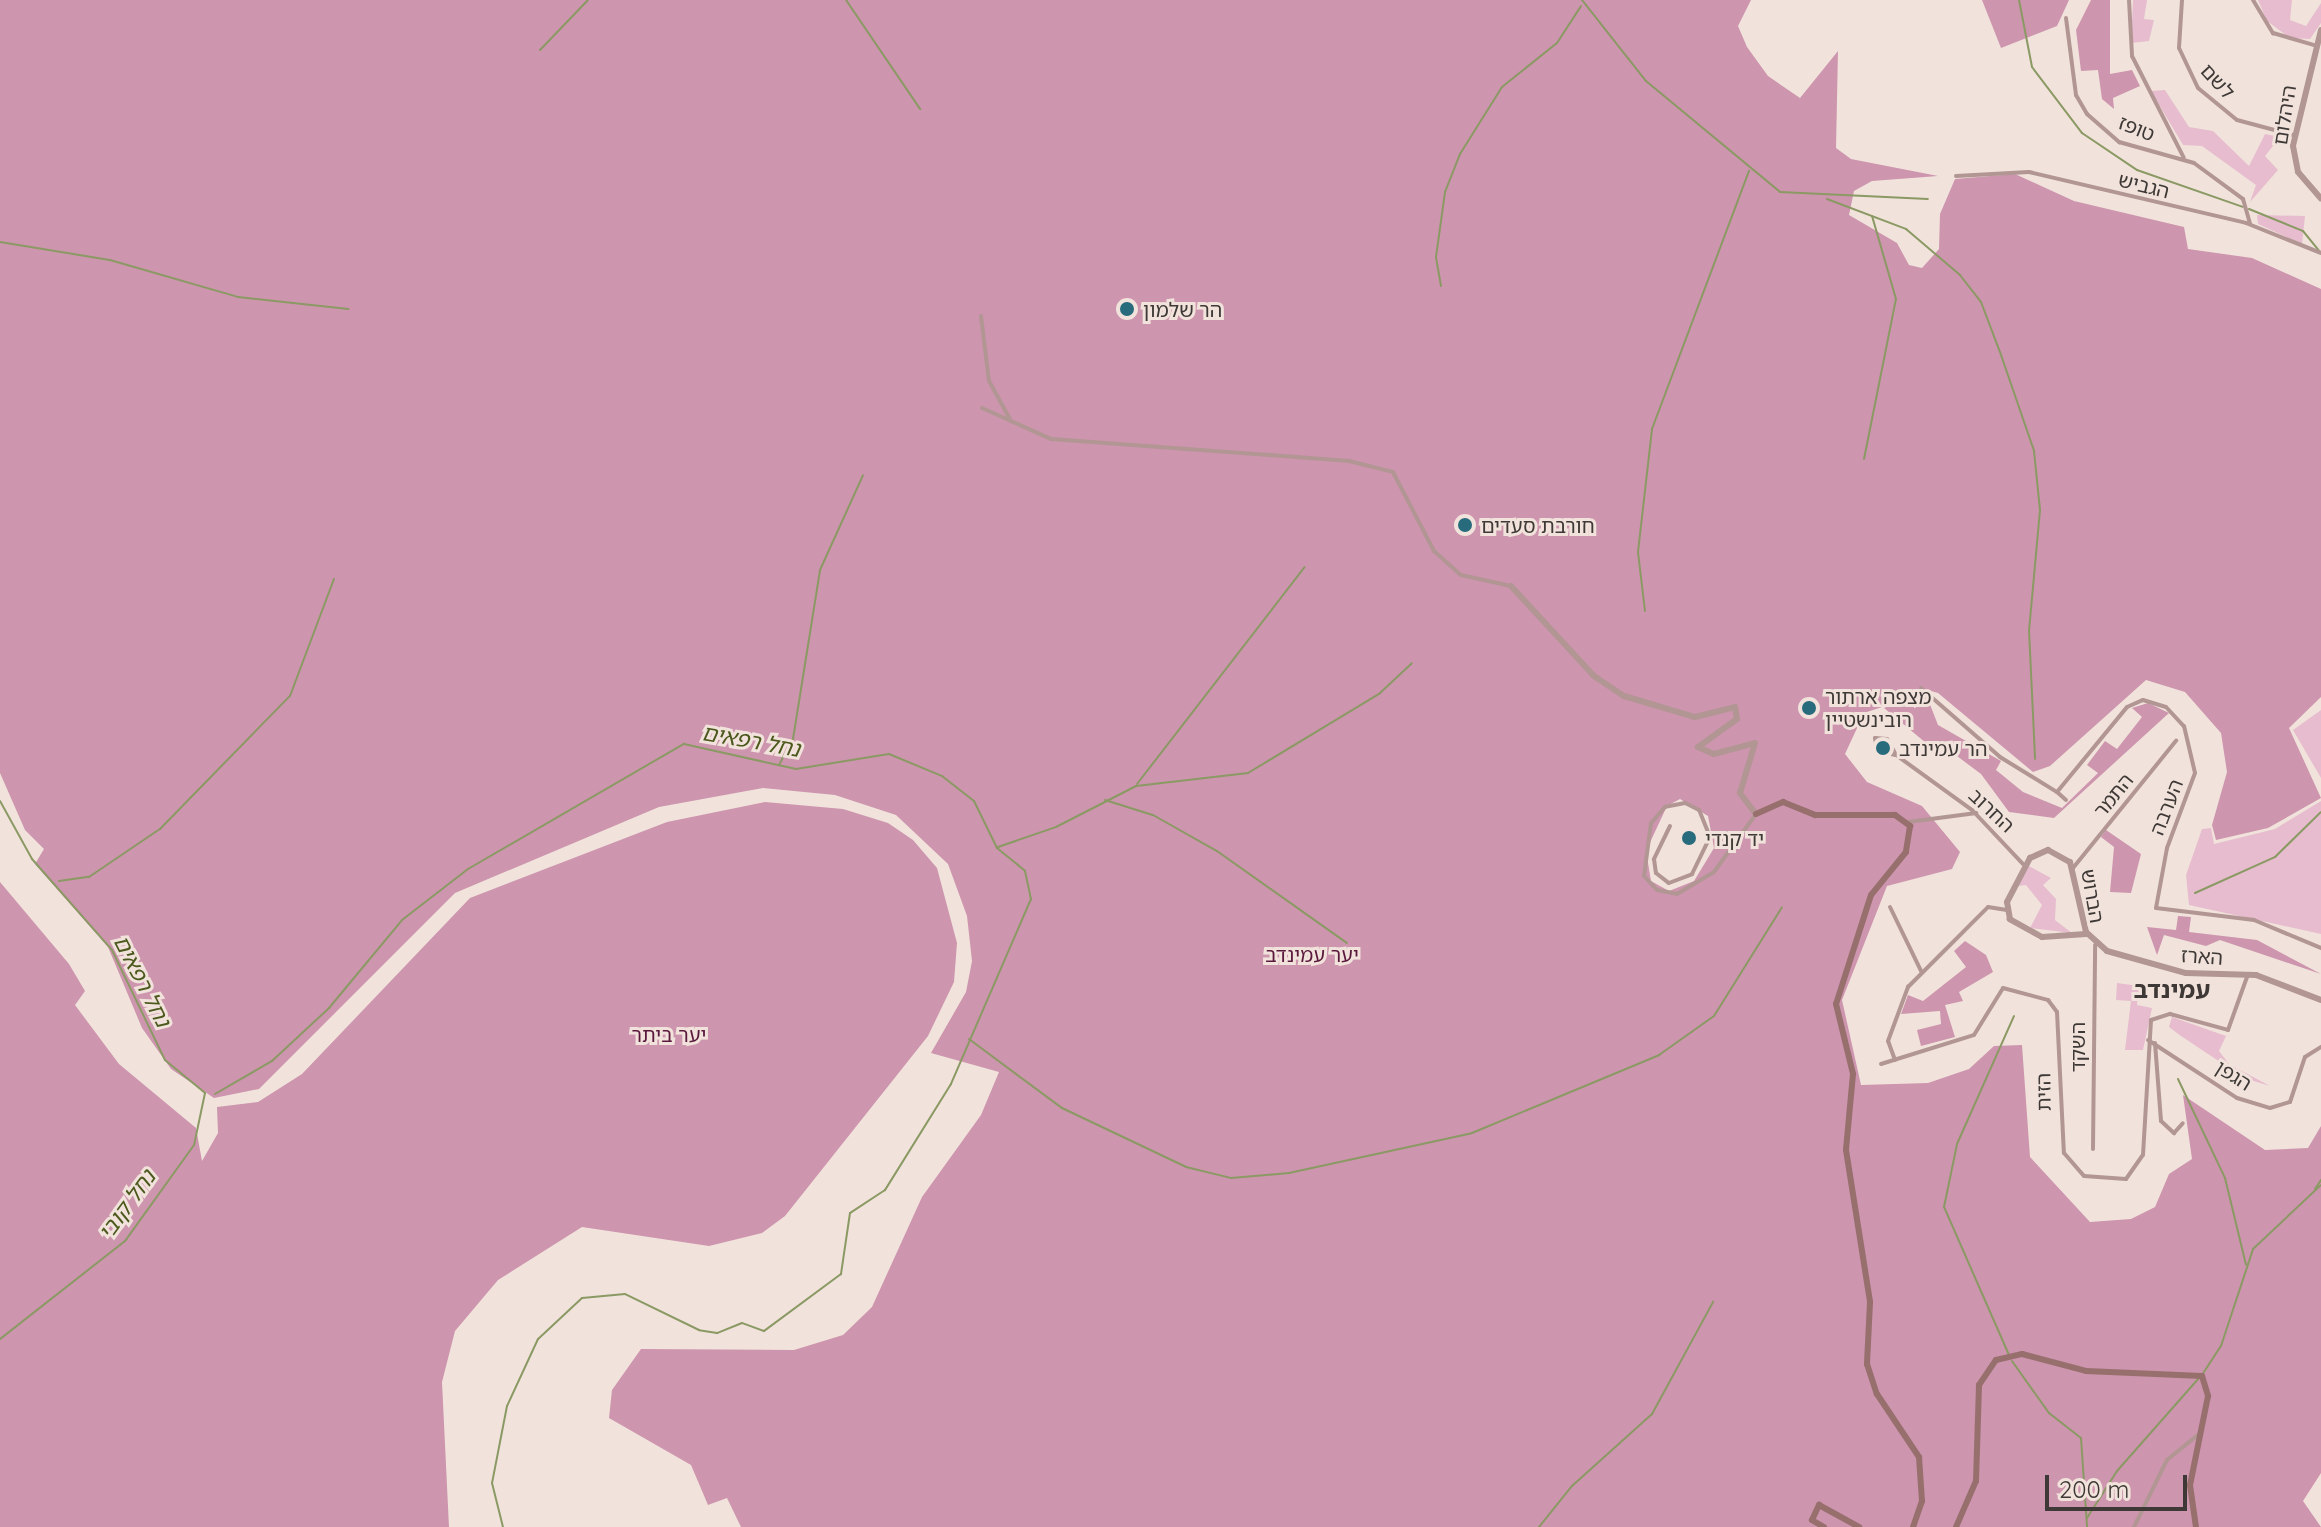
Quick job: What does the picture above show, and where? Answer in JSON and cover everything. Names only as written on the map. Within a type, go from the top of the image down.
[{"type":"main road","points":[[1756,814],[1783,802],[1815,815],[1886,813],[1908,822],[1910,841],[1871,895],[1836,1004],[1853,1074],[1846,1150],[1870,1302],[1867,1364],[1877,1394],[1919,1457],[1922,1501],[1913,1527]]},
{"type":"main road","points":[[1956,1527],[1976,1481],[1979,1385],[2005,1356],[2086,1371],[2194,1371],[2208,1391],[2190,1485],[2196,1527]]},
{"type":"main road","points":[[1824,1527],[1812,1520],[1819,1505],[1859,1527]]},
{"type":"street","points":[[2129,0],[2132,56],[2184,158]]},
{"type":"street","name":"לשם","points":[[2182,0],[2179,48],[2198,88],[2237,120],[2293,135]]},
{"type":"street","points":[[2253,0],[2273,33],[2314,45]]},
{"type":"street","name":"טופז","points":[[2066,18],[2084,111],[2119,142],[2184,158],[2240,196],[2250,224]]},
{"type":"street","name":"היהלום","points":[[2321,30],[2314,45],[2293,135],[2297,169],[2321,198]]},
{"type":"street","name":"הגביש","points":[[1956,176],[2029,172],[2250,224],[2321,253]]},
{"type":"street","points":[[981,316],[989,381],[1012,423]]},
{"type":"street","points":[[982,408],[1051,439],[1349,461],[1393,472],[1434,551],[1461,575],[1511,586],[1594,676],[1624,696],[1695,717],[1735,707],[1737,719],[1698,747],[1714,754],[1755,743],[1740,793],[1756,814],[1714,872],[1677,894],[1657,890],[1644,876],[1651,823],[1665,807],[1685,803],[1699,810],[1710,837],[1692,874],[1669,883],[1656,873],[1654,859],[1670,826]]},
{"type":"street","points":[[1921,688],[2000,757],[2066,800]]},
{"type":"street","name":"הערבה","points":[[2057,792],[2131,704],[2166,707],[2187,733],[2195,773],[2167,848],[2156,908],[2254,920],[2321,948]]},
{"type":"street","name":"החרוב","points":[[1896,755],[1887,739],[1875,737],[1877,751],[1896,755],[1976,813],[2023,864]]},
{"type":"street","name":"התמר","points":[[2073,868],[2176,741]]},
{"type":"street","points":[[1908,822],[1976,813]]},
{"type":"street","name":"הברוש","points":[[2007,910],[2035,935],[2086,934],[2073,868],[2048,850],[2023,864]]},
{"type":"street","points":[[1895,1060],[1888,1043],[1896,1014],[1922,973],[1988,907],[2007,910],[2023,864]]},
{"type":"street","points":[[1890,907],[1922,973]]},
{"type":"street","points":[[2086,934],[2095,945]]},
{"type":"street","name":"הארז","points":[[2095,945],[2178,972],[2248,974],[2321,1000]]},
{"type":"street","name":"השקד","points":[[2093,1149],[2095,945]]},
{"type":"street","points":[[2148,1040],[2151,1020],[2163,1013],[2228,1030],[2248,974]]},
{"type":"street","name":"הזית","points":[[1881,1064],[1974,1035],[2003,988],[2048,1000],[2057,1012],[2061,1148],[2084,1176],[2117,1180],[2130,1178],[2141,1163],[2148,1040]]},
{"type":"street","name":"הגפן","points":[[2148,1040],[2237,1098],[2270,1108],[2290,1102],[2305,1057],[2321,1047]]},
{"type":"street","points":[[2155,1043],[2161,1121],[2174,1133],[2183,1123]]},
{"type":"street","points":[[2134,1527],[2167,1460],[2199,1434]]},
{"type":"shaded area","points":[[2133,0],[2147,0],[2144,19],[2154,20],[2149,41],[2131,43]]},
{"type":"shaded area","points":[[2258,0],[2292,0],[2290,20],[2306,26],[2321,3],[2321,23],[2310,39],[2290,38],[2267,21]]},
{"type":"shaded area","points":[[2165,90],[2189,127],[2213,131],[2249,166],[2265,134],[2280,137],[2265,156],[2278,170],[2250,202],[2256,185],[2202,146],[2183,145],[2151,91]]},
{"type":"shaded area","points":[[2257,215],[2305,216],[2302,244],[2258,224]]},
{"type":"shaded area","points":[[2321,710],[2321,778],[2293,730]]},
{"type":"shaded area","points":[[2321,801],[2321,934],[2189,905],[2186,875],[2202,829],[2211,828],[2214,844],[2275,829]]},
{"type":"shaded area","points":[[2025,864],[2051,878],[2043,885],[2056,899],[2055,920],[2072,933],[2030,928],[2042,905],[2026,885],[2018,886]]},
{"type":"shaded area","points":[[2117,983],[2139,986],[2137,1005],[2152,1008],[2143,1050],[2125,1050],[2131,1001],[2116,1000]]},
{"type":"shaded area","points":[[2172,1017],[2226,1036],[2219,1051],[2229,1064],[2270,1086],[2244,1078],[2181,1036],[2169,1027]]},
{"type":"green space","name":"יער עמינדב","points":[[0,0],[1751,0],[1738,26],[1747,47],[1768,76],[1800,98],[1838,51],[1836,148],[1851,159],[1938,176],[1872,181],[1854,191],[1849,215],[1897,243],[1909,265],[1922,268],[1939,249],[1940,214],[1955,179],[2015,174],[2074,201],[2184,227],[2188,249],[2252,258],[2321,289],[2321,697],[2289,728],[2321,798],[2268,828],[2216,840],[2212,825],[2227,772],[2221,733],[2185,692],[2146,680],[2050,766],[2033,772],[1938,693],[1924,689],[1938,725],[2001,761],[1996,770],[2023,792],[2062,808],[2098,773],[2087,765],[2105,741],[2117,749],[2142,717],[2132,708],[2148,703],[2169,713],[2054,818],[2009,812],[1981,774],[1937,741],[1932,748],[1884,708],[1906,699],[1864,713],[1845,754],[1867,782],[1922,806],[1960,852],[1952,869],[1887,886],[1842,1000],[1861,1085],[1928,1083],[1969,1069],[1994,1046],[2022,1045],[2030,1157],[2090,1222],[2131,1219],[2155,1207],[2169,1174],[2192,1159],[2183,1095],[2265,1150],[2308,1148],[2321,1126],[2321,1473],[2303,1501],[2321,1527],[741,1527],[727,1498],[708,1505],[691,1465],[609,1418],[612,1390],[641,1349],[794,1350],[843,1335],[872,1307],[922,1197],[981,1115],[999,1072],[931,1053],[966,992],[972,961],[967,916],[948,864],[896,815],[835,795],[763,788],[659,807],[455,893],[259,1089],[214,1098],[171,1069],[142,1028],[108,947],[35,864],[44,849],[25,830],[0,773]],"holes":[[[1680,799],[1708,816],[1714,848],[1694,881],[1669,891],[1651,881],[1646,851],[1667,806]]]},
{"type":"green space","points":[[1982,0],[2069,0],[2057,26],[2001,48]]},
{"type":"green space","points":[[2091,0],[2110,0],[2110,74],[2132,70],[2140,86],[2113,98],[2114,109],[2102,99],[2098,70],[2081,71],[2076,30]]},
{"type":"green space","name":"יער ביתר","points":[[765,802],[843,809],[888,823],[913,840],[937,868],[957,943],[954,982],[928,1036],[785,1216],[762,1233],[709,1246],[582,1227],[498,1280],[455,1331],[442,1382],[449,1527],[0,1527],[0,882],[69,964],[85,991],[75,1005],[119,1064],[196,1128],[202,1161],[218,1133],[217,1107],[258,1102],[302,1074],[470,898],[667,822]]},
{"type":"green space","points":[[2106,830],[2141,854],[2131,893],[2110,892],[2114,847],[2101,837]]},
{"type":"green space","points":[[2178,916],[2191,917],[2189,932],[2257,940],[2321,974],[2220,940],[2206,946],[2164,935],[2157,955],[2147,927],[2176,930]]},
{"type":"green space","points":[[1965,941],[1986,955],[1993,972],[1959,992],[1963,1001],[1945,1005],[1955,1037],[1921,1046],[1917,1030],[1941,1024],[1940,1011],[1901,1014],[1908,995],[1923,1001],[1966,967],[1954,951]]},
{"type":"waterway","points":[[540,50],[588,0]]},
{"type":"waterway","points":[[846,0],[920,109]]},
{"type":"waterway","points":[[1582,0],[1646,81],[1780,192],[1928,199]]},
{"type":"waterway","points":[[2019,0],[2032,67],[2082,133],[2137,170],[2243,207]]},
{"type":"waterway","points":[[1441,286],[1436,257],[1445,192],[1460,154],[1502,87],[1557,43],[1581,6]]},
{"type":"waterway","points":[[1645,611],[1638,552],[1652,429],[1749,171]]},
{"type":"waterway","points":[[1827,199],[1906,229],[1960,275],[1981,302],[2000,352],[2034,451],[2040,510],[2029,630],[2035,759]]},
{"type":"waterway","points":[[2249,209],[2303,231],[2320,252]]},
{"type":"waterway","points":[[1864,459],[1896,299],[1872,216]]},
{"type":"waterway","points":[[0,242],[110,260],[238,297],[348,309]]},
{"type":"waterway","points":[[779,765],[793,739],[820,570],[863,475]]},
{"type":"waterway","points":[[1137,784],[1305,567]]},
{"type":"waterway","points":[[59,881],[89,877],[160,829],[290,696],[334,579]]},
{"type":"waterway","points":[[998,847],[1056,827],[1136,786],[1248,773],[1379,694],[1412,663]]},
{"type":"waterway","name":"נחל רפאים","points":[[215,1094],[272,1061],[329,1008],[402,920],[468,869],[684,744],[796,769],[889,754],[942,776],[974,801],[997,848],[1025,871],[1031,899],[951,1084],[885,1190],[850,1213],[841,1274],[764,1331],[742,1323],[717,1333],[699,1330],[625,1294],[582,1298],[538,1339],[507,1406],[492,1483],[503,1527]]},
{"type":"waterway","points":[[1105,800],[1153,815],[1217,851],[1347,943]]},
{"type":"waterway","name":"נחל רפאים","points":[[0,801],[32,859],[112,950],[165,1060],[205,1093],[194,1145],[125,1241],[0,1339]]},
{"type":"waterway","points":[[2195,893],[2275,857],[2321,812]]},
{"type":"waterway","points":[[969,1039],[1062,1108],[1186,1167],[1231,1178],[1289,1173],[1472,1133],[1659,1055],[1714,1016],[1782,907]]},
{"type":"waterway","points":[[2009,1355],[1944,1207],[1957,1144],[2014,1016]]},
{"type":"waterway","points":[[2178,1079],[2225,1178],[2246,1265]]},
{"type":"waterway","points":[[2315,1189],[2321,1180]]},
{"type":"waterway","points":[[2202,1375],[2221,1346],[2253,1249],[2321,1185]]},
{"type":"waterway","points":[[1539,1527],[1572,1486],[1652,1414],[1713,1302]]},
{"type":"waterway","points":[[2012,1361],[2049,1413],[2081,1438],[2087,1527]]},
{"type":"waterway","points":[[2087,1518],[2117,1471],[2198,1379]]},
{"type":"place","name":"הר שלמון","points":[[1127,309]]},
{"type":"place","name":"חורבת סעדים","points":[[1465,525]]},
{"type":"place","name":"מצפה ארתור רובינשטיין","points":[[1809,708]]},
{"type":"place","name":"הר עמינדב","points":[[1883,748]]},
{"type":"place","name":"יד קנדי","points":[[1689,838]]},
{"type":"district","name":"עמינדב","points":[[2172,990]]},
{"type":"water label","name":"נחל קובי","points":[[127,1205]]}]
